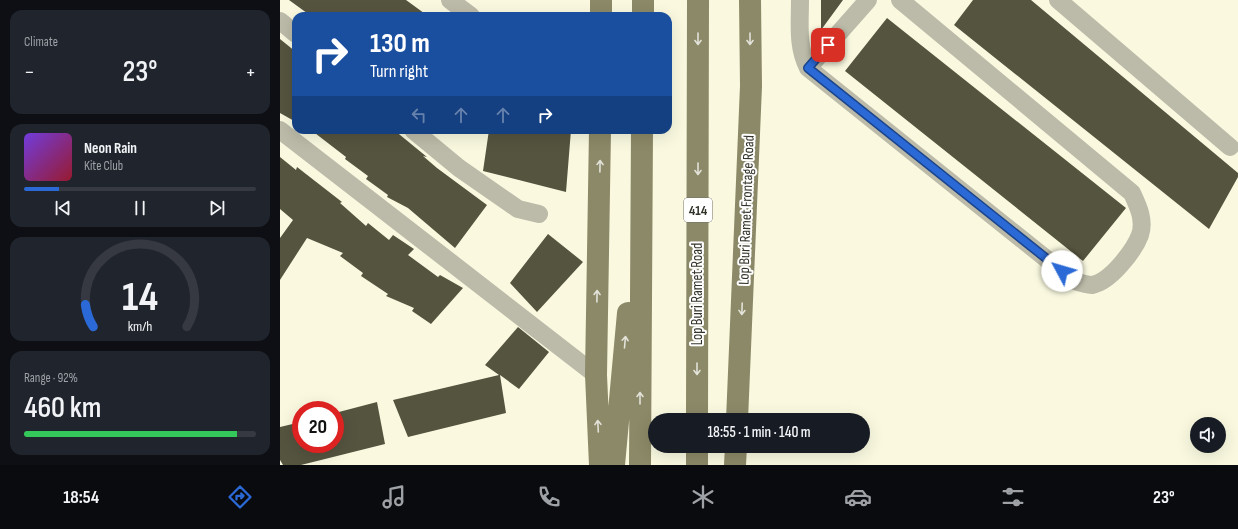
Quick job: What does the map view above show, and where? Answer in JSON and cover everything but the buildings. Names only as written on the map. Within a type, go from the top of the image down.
[{"type":"main road","points":[[600,0],[601,12]]},
{"type":"main road","points":[[643,0],[643,12]]},
{"type":"main road","name":"Lop Buri Ramet Road","points":[[697,413],[698,0]]},
{"type":"main road","name":"Lop Buri Ramet Frontage Road","points":[[737,413],[751,86],[750,0]]},
{"type":"main road","points":[[600,134],[596,375],[600,465]]},
{"type":"main road","points":[[640,465],[642,134]]},
{"type":"main road","points":[[614,465],[642,158]]},
{"type":"main road","points":[[697,453],[697,465]]},
{"type":"main road","points":[[735,465],[736,453]]},
{"type":"street","points":[[450,0],[466,12]]},
{"type":"street","points":[[800,0],[800,44],[802,56],[808,68],[1074,281],[1091,285],[1105,281],[1128,256],[1140,235],[1140,209],[1132,193],[900,0]]},
{"type":"street","points":[[808,68],[868,0]]},
{"type":"street","points":[[1058,0],[1230,147]]},
{"type":"street","points":[[280,21],[292,31]]},
{"type":"street","points":[[280,130],[596,375]]},
{"type":"street","points":[[418,134],[459,168],[518,209],[539,214]]},
{"type":"route","points":[[828,45],[808,68],[1062,271]]}]
